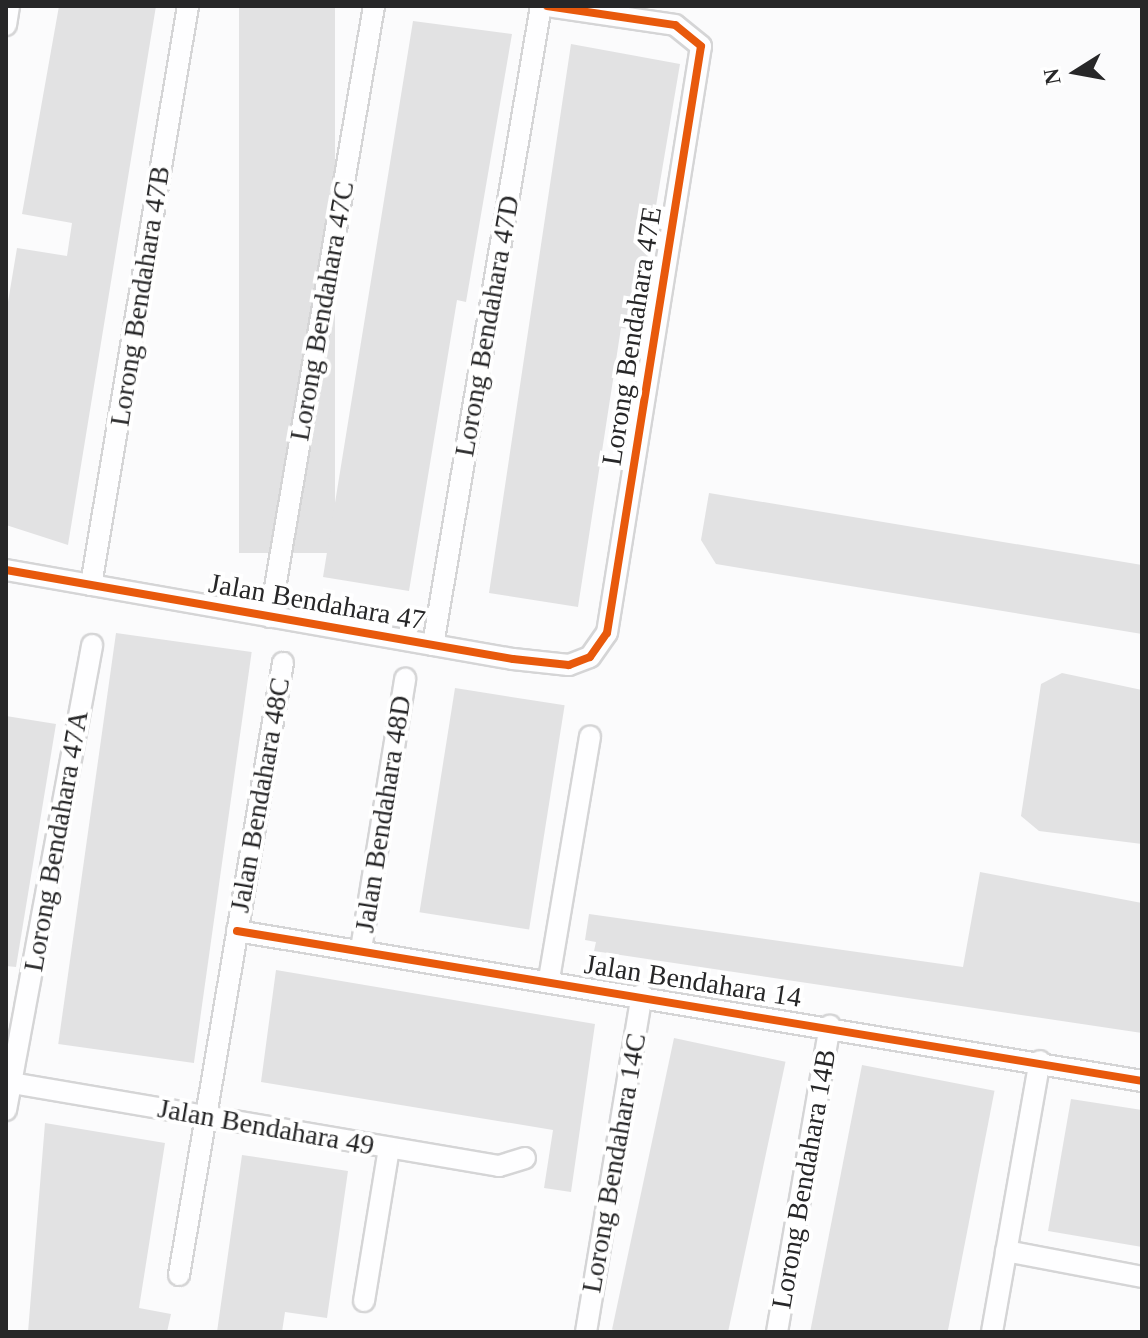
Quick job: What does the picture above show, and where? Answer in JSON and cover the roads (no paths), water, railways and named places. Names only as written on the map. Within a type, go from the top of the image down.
[{"type":"street","points":[[6,25],[9,6]]},
{"type":"street","name":"Lorong Bendahara 47B","points":[[91,585],[188,6]]},
{"type":"street","name":"Lorong Bendahara 47C","points":[[270,617],[374,6]]},
{"type":"street","name":"Lorong Bendahara 47E","points":[[544,6],[675,25],[701,46],[607,633]]},
{"type":"street","name":"Lorong Bendahara 47D","points":[[433,645],[544,6]]},
{"type":"street","name":"Jalan Bendahara 47","points":[[6,570],[433,645],[569,665],[590,657],[607,633]]},
{"type":"street","name":"Lorong Bendahara 47A","points":[[6,1110],[8,1083],[92,645]]},
{"type":"street","name":"Jalan Bendahara 48C","points":[[179,1275],[283,663]]},
{"type":"street","name":"Jalan Bendahara 48D","points":[[361,949],[405,679]]},
{"type":"street","points":[[549,979],[590,736]]},
{"type":"street","name":"Jalan Bendahara 14","points":[[237,931],[549,979],[1040,1061],[1142,1081]]},
{"type":"street","name":"Lorong Bendahara 14C","points":[[586,1332],[642,995]]},
{"type":"street","name":"Lorong Bendahara 14B","points":[[777,1332],[830,1026]]},
{"type":"street","points":[[992,1332],[1040,1061]]},
{"type":"street","name":"Jalan Bendahara 49","points":[[8,1083],[499,1166],[525,1158]]},
{"type":"street","points":[[364,1301],[389,1148]]},
{"type":"street","points":[[1006,1251],[1142,1277]]}]
